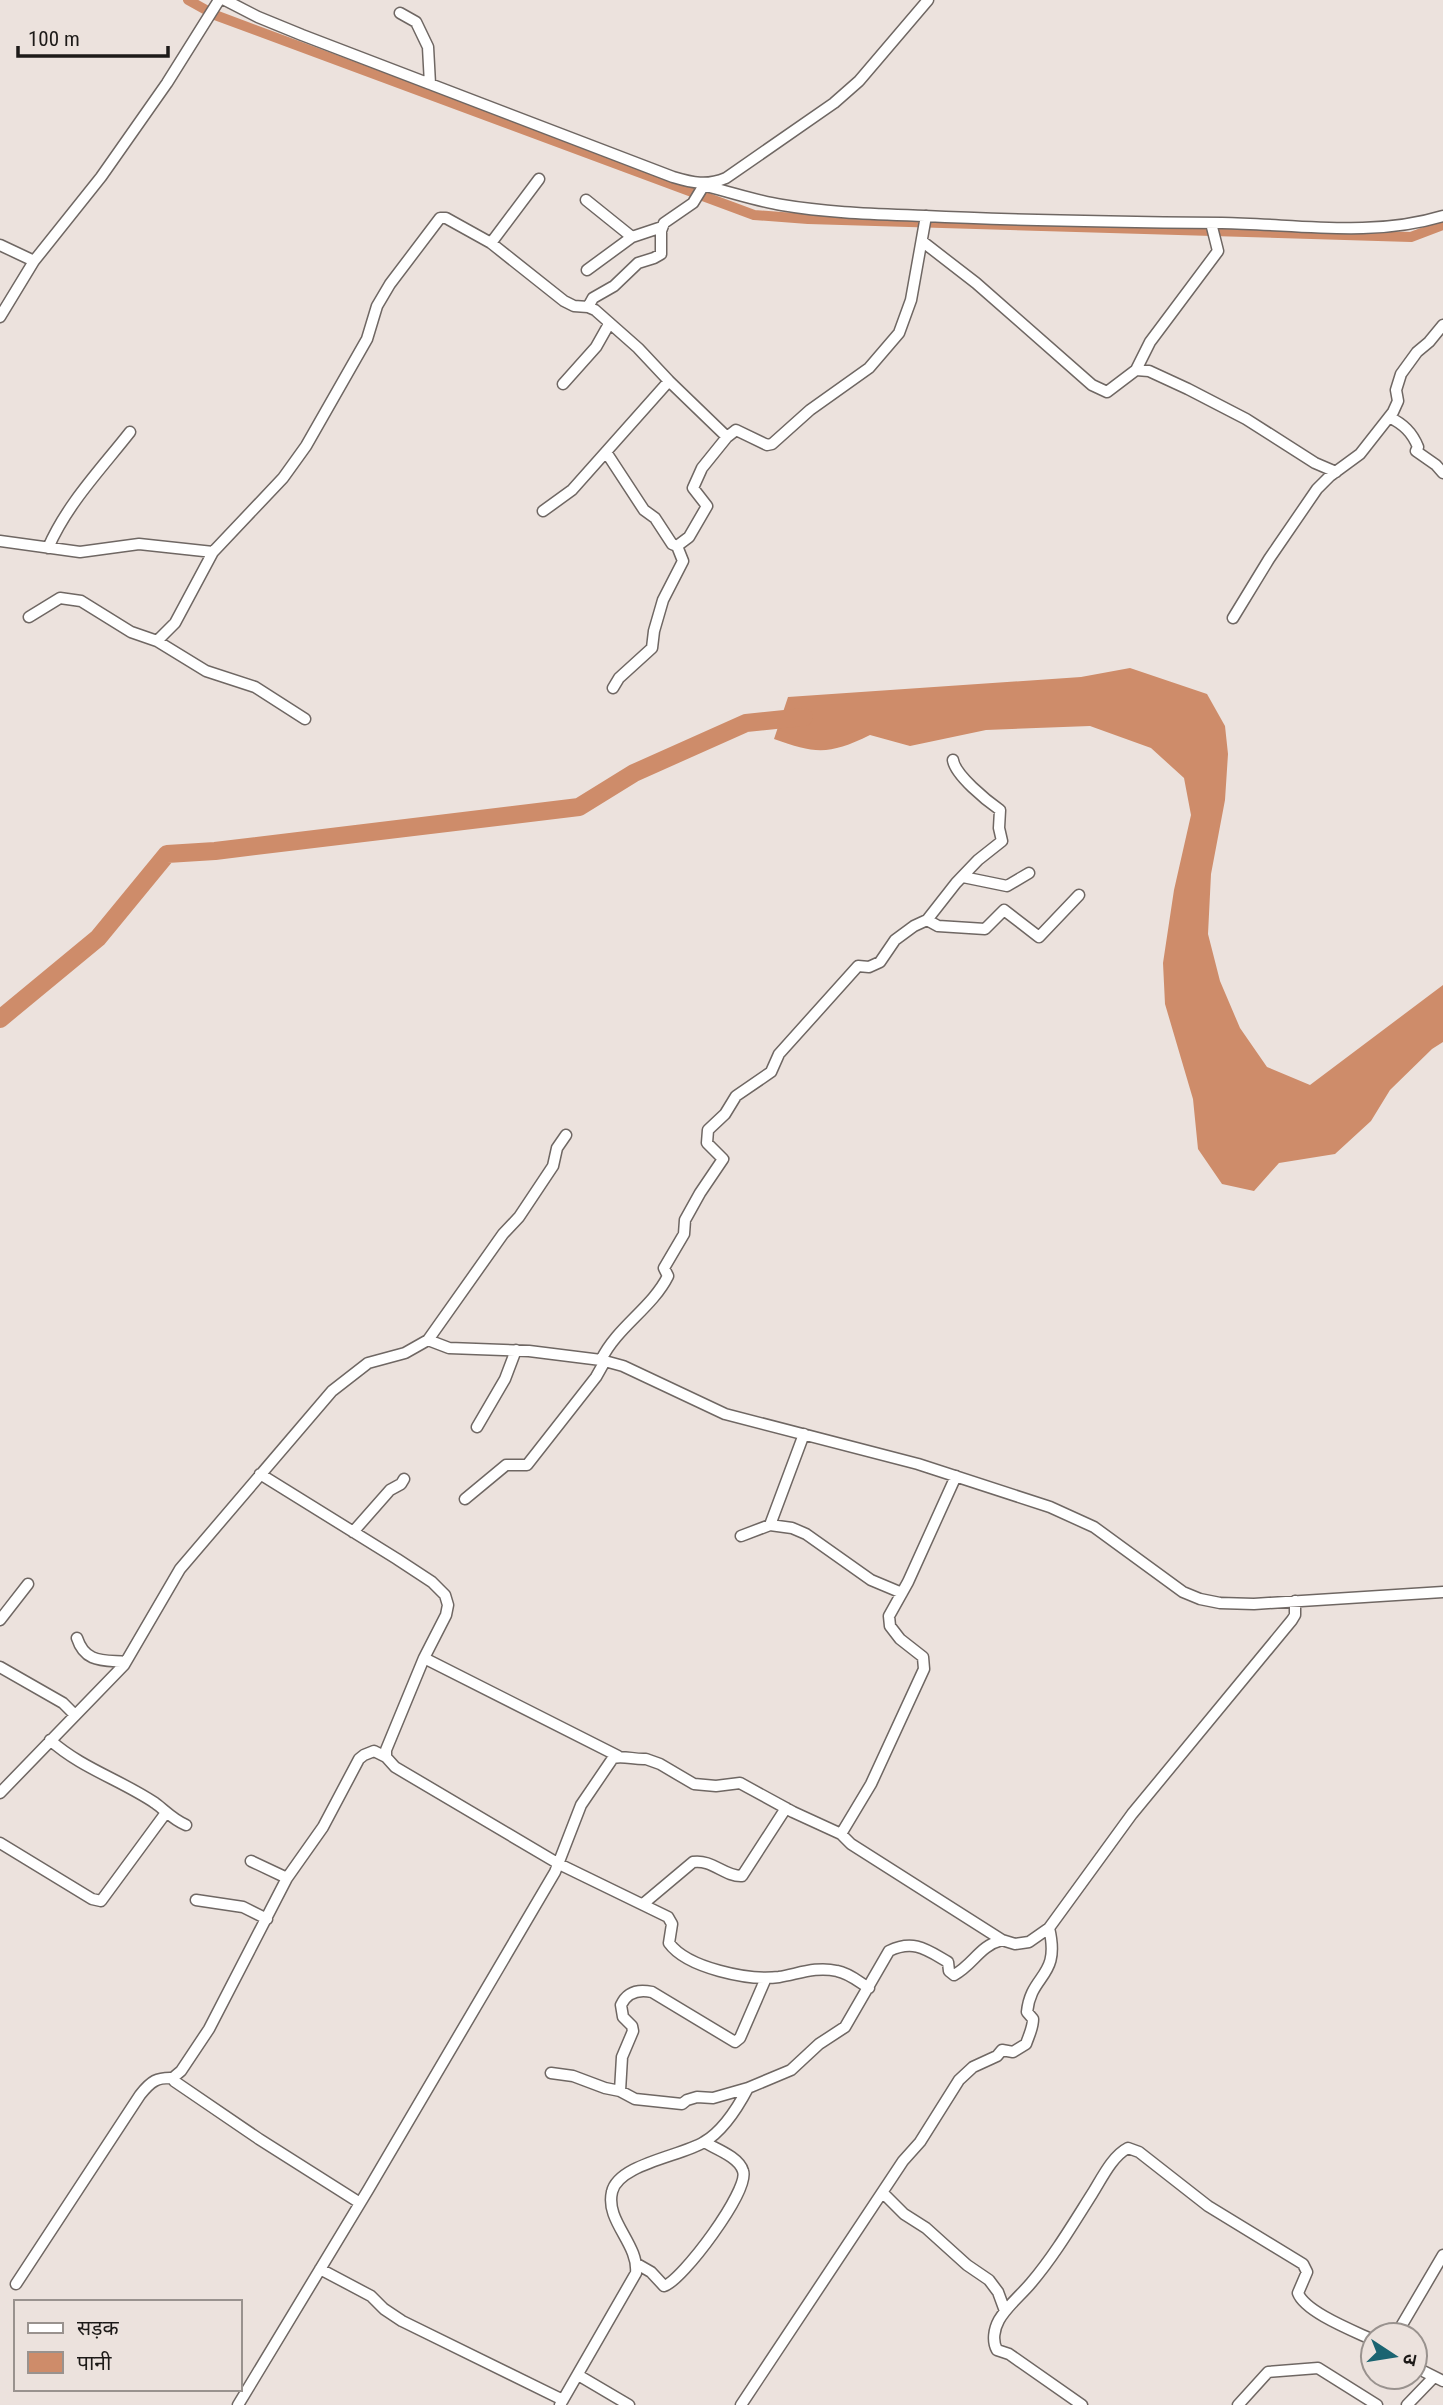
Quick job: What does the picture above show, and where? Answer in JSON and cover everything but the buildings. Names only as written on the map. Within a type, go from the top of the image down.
[{"type":"street","points":[[225,0],[258,17],[674,177],[761,201],[802,208],[926,218],[1144,224],[1378,229],[1409,225],[1443,216]]},
{"type":"street","points":[[588,307],[593,298],[614,286],[638,263],[661,254],[662,227],[667,220],[696,199],[702,186],[726,178],[834,103],[859,81],[928,0]]},
{"type":"street","points":[[0,317],[34,261],[101,177],[167,83],[217,3]]},
{"type":"street","points":[[400,13],[416,22],[428,47],[430,84]]},
{"type":"street","points":[[491,243],[539,179]]},
{"type":"street","points":[[586,200],[632,237]]},
{"type":"street","points":[[156,641],[175,622],[213,552],[282,478],[306,446],[368,338],[377,306],[437,220],[446,218],[491,243],[554,295],[574,306],[595,310],[638,348],[727,438]]},
{"type":"street","points":[[677,546],[689,537],[707,506],[693,488],[699,474],[727,438],[736,430],[764,444],[772,444],[810,410],[877,360],[899,333],[905,320],[926,218]]},
{"type":"street","points":[[923,239],[1092,385],[1107,392],[1136,370],[1150,342],[1218,251],[1212,225]]},
{"type":"street","points":[[587,270],[632,237],[662,227]]},
{"type":"street","points":[[0,245],[34,261]]},
{"type":"street","points":[[563,384],[596,346],[609,324]]},
{"type":"street","points":[[1233,618],[1317,489],[1360,454],[1389,417],[1398,401],[1396,390],[1401,374],[1417,352],[1443,325]]},
{"type":"street","points":[[1136,370],[1149,371],[1188,389],[1246,419],[1315,463],[1336,472]]},
{"type":"street","points":[[543,511],[572,491],[668,381]]},
{"type":"street","points":[[1389,417],[1400,422],[1414,436],[1418,446],[1416,451],[1443,473]]},
{"type":"street","points":[[48,548],[73,504],[130,432]]},
{"type":"street","points":[[606,452],[644,510],[655,519],[672,544],[677,546],[683,561],[663,600],[652,648],[619,678],[612,688]]},
{"type":"street","points":[[0,541],[90,551],[152,544],[213,552]]},
{"type":"street","points":[[30,617],[60,598],[75,599],[131,632],[156,641],[206,671],[255,687],[305,719]]},
{"type":"street","points":[[466,1499],[506,1465],[527,1465],[602,1364],[607,1349],[634,1316],[662,1289],[668,1276],[664,1268],[684,1234],[685,1220],[723,1159],[707,1143],[708,1130],[725,1114],[736,1096],[772,1072],[779,1054],[858,966],[869,967],[880,962],[895,940],[927,920],[978,860],[1002,841],[999,828],[1000,810],[954,767],[953,760]]},
{"type":"street","points":[[963,877],[1007,886],[1029,873]]},
{"type":"street","points":[[927,920],[938,926],[985,929],[1004,910],[1039,937],[1079,895]]},
{"type":"street","points":[[0,1793],[55,1744],[75,1715],[125,1662],[180,1569],[264,1478],[332,1391],[368,1363],[405,1353],[428,1340],[503,1234],[519,1217],[552,1166],[557,1148],[566,1135]]},
{"type":"street","points":[[428,1340],[449,1348],[602,1364],[648,1377],[716,1411],[1050,1507],[1102,1532],[1191,1596],[1230,1604],[1295,1607],[1443,1592]]},
{"type":"street","points":[[477,1427],[515,1354]]},
{"type":"street","points":[[770,1525],[803,1438]]},
{"type":"street","points":[[264,1478],[432,1582],[445,1595],[448,1605],[446,1615],[424,1658],[386,1750],[386,1757]]},
{"type":"street","points":[[353,1532],[404,1479]]},
{"type":"street","points":[[841,1834],[871,1784],[924,1669],[923,1657],[900,1639],[890,1626],[889,1616],[955,1480]]},
{"type":"street","points":[[741,1536],[770,1525],[799,1530],[861,1573],[902,1593]]},
{"type":"street","points":[[0,1620],[28,1584]]},
{"type":"street","points":[[424,1658],[618,1756],[646,1759],[660,1764],[694,1784],[707,1786],[740,1783],[841,1834],[851,1844],[1002,1940],[1015,1944],[1029,1942],[1049,1928],[1132,1814],[1295,1607]]},
{"type":"street","points":[[77,1638],[80,1648],[89,1656],[125,1662]]},
{"type":"street","points":[[0,1667],[63,1703],[75,1715]]},
{"type":"street","points":[[55,1744],[76,1760],[155,1803],[165,1814],[186,1825]]},
{"type":"street","points":[[174,2078],[209,2029],[288,1878],[323,1827],[359,1759],[374,1751],[559,1864],[643,1904],[672,1921],[669,1943],[678,1953],[730,1973],[766,1978],[815,1969],[831,1970],[847,1974],[869,1989]]},
{"type":"street","points":[[238,2405],[559,1864],[582,1805],[607,1764],[618,1756]]},
{"type":"street","points":[[643,1904],[693,1862],[713,1864],[734,1877],[742,1876],[786,1808]]},
{"type":"street","points":[[0,1843],[92,1899],[101,1901],[165,1814]]},
{"type":"street","points":[[251,1861],[288,1878]]},
{"type":"street","points":[[197,1900],[243,1907],[267,1919]]},
{"type":"street","points":[[741,2405],[903,2161],[920,2143],[950,2093],[965,2074],[982,2062],[997,2056],[1002,2050],[1013,2052],[1026,2044],[1033,2027],[1033,2019],[1027,2012],[1030,1997],[1051,1964],[1053,1954],[1049,1928]]},
{"type":"street","points":[[551,2073],[573,2076],[620,2091],[635,2099],[682,2104],[697,2097],[713,2098],[748,2088],[791,2070],[819,2044],[845,2027],[887,1954],[895,1949],[923,1947],[948,1962],[949,1971],[954,1975],[967,1967],[988,1944],[1002,1940]]},
{"type":"street","points":[[620,2091],[622,2057],[633,2031],[630,2023],[623,2017],[621,2005],[630,1993],[640,1990],[652,1992],[735,2042],[743,2032],[766,1978]]},
{"type":"street","points":[[16,2284],[140,2095],[152,2081],[162,2077],[174,2078]]},
{"type":"street","points":[[174,2078],[177,2085],[360,2203]]},
{"type":"street","points":[[704,2142],[728,2156],[743,2170],[743,2182],[728,2211],[691,2262],[670,2284],[664,2286],[651,2272],[637,2264],[612,2207],[615,2183],[625,2174],[704,2142],[724,2122],[748,2088]]},
{"type":"street","points":[[1082,2405],[1009,2354],[997,2350],[994,2345],[996,2327],[1005,2311],[1033,2282],[1114,2161],[1128,2148],[1139,2152],[1208,2206],[1303,2264],[1307,2273],[1298,2293],[1301,2300],[1359,2333]]},
{"type":"street","points":[[883,2193],[904,2214],[926,2228],[967,2265],[989,2280],[998,2292],[1005,2311]]},
{"type":"street","points":[[1404,2321],[1443,2255]]},
{"type":"street","points":[[320,2269],[371,2296],[384,2309],[402,2320],[562,2403],[633,2278],[637,2264]]},
{"type":"street","points":[[1238,2405],[1268,2372],[1318,2368],[1377,2405]]},
{"type":"street","points":[[578,2375],[629,2405]]},
{"type":"street","points":[[1408,2405],[1438,2379]]},
{"type":"water","points":[[1130,668],[1207,694],[1225,726],[1228,754],[1225,800],[1211,874],[1208,934],[1220,981],[1240,1028],[1267,1067],[1310,1085],[1443,985],[1443,1042],[1432,1049],[1390,1090],[1371,1121],[1335,1154],[1279,1163],[1254,1191],[1222,1184],[1198,1149],[1193,1099],[1165,1004],[1163,963],[1174,890],[1191,815],[1184,778],[1151,748],[1090,726],[986,730],[910,746],[870,735],[844,746],[822,750],[801,748],[774,739],[788,697],[1081,677]]},
{"type":"waterway","points":[[188,0],[215,15],[754,215],[808,219],[1411,237],[1443,225]]},
{"type":"waterway","points":[[0,1019],[98,938],[167,854],[215,851],[579,807],[634,773],[746,723],[804,717]]}]
